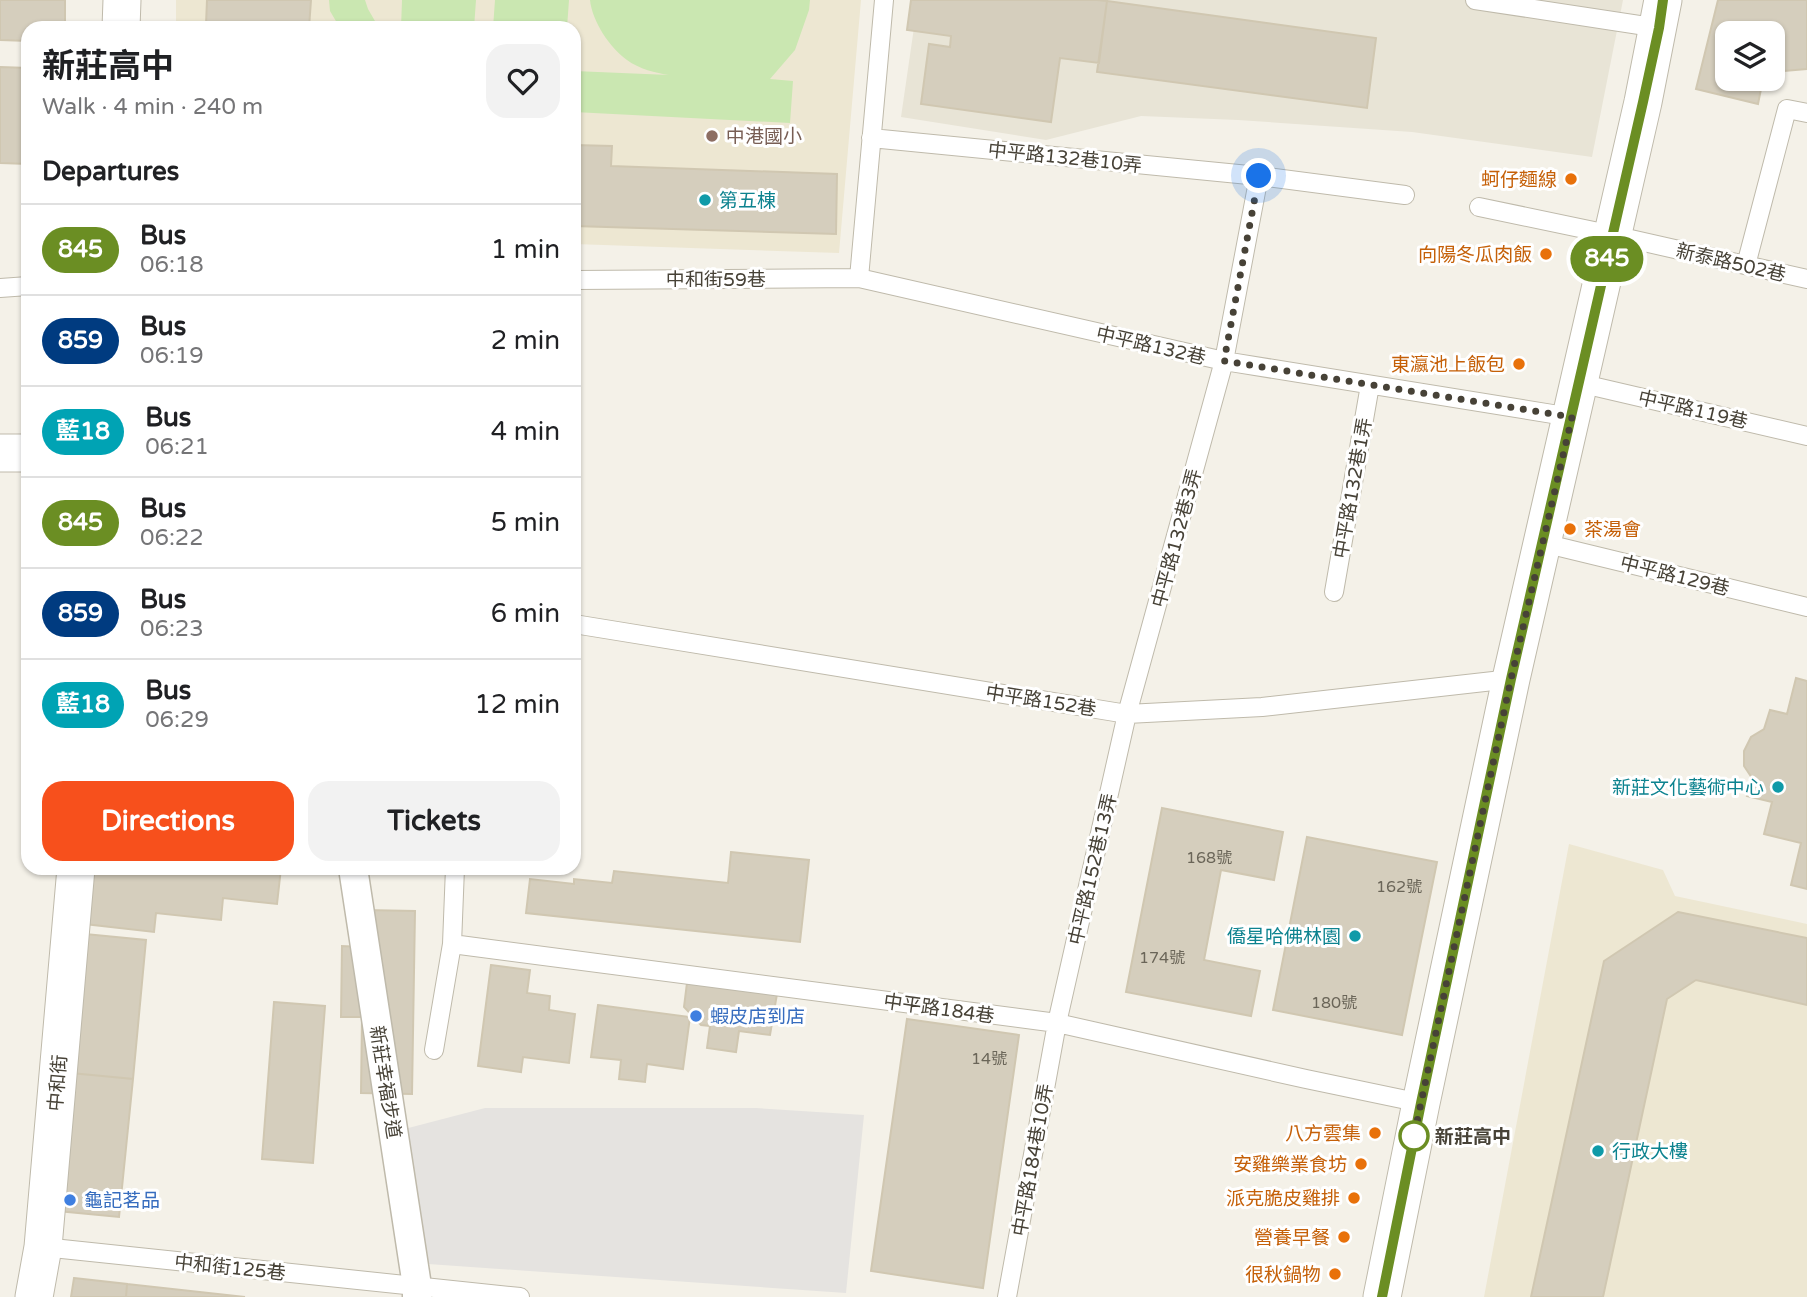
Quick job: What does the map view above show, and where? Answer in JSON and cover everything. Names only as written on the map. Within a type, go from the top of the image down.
[{"type":"street","points":[[121,21],[122,0]]},
{"type":"street","points":[[1382,1297],[1511,679],[1661,14]]},
{"type":"street","points":[[0,453],[21,453]]},
{"type":"street","name":"中和街","points":[[34,1297],[43,1247],[75,875]]},
{"type":"street","name":"新莊幸福步道","points":[[354,875],[417,1292]]},
{"type":"lane","points":[[859,278],[884,0]]},
{"type":"lane","points":[[1475,0],[1661,14]]},
{"type":"lane","points":[[1746,265],[1787,109],[1807,113]]},
{"type":"lane","name":"中平路132巷10弄","points":[[871,138],[1259,176],[1405,195]]},
{"type":"lane","points":[[1224,361],[1259,176]]},
{"type":"lane","name":"新泰路502巷","points":[[1479,207],[1807,279]]},
{"type":"lane","name":"中和街59巷","points":[[581,280],[859,278]]},
{"type":"lane","name":"中平路132巷","points":[[859,278],[1224,361],[1370,385],[1575,400]]},
{"type":"lane","points":[[0,288],[21,286]]},
{"type":"lane","name":"中平路132巷3弄","points":[[1127,714],[1224,361]]},
{"type":"lane","name":"中平路132巷1弄","points":[[1334,592],[1370,385]]},
{"type":"lane","name":"中平路119巷","points":[[1575,400],[1807,436]]},
{"type":"lane","name":"中平路129巷","points":[[1543,543],[1807,607]]},
{"type":"lane","name":"中平路152巷","points":[[581,625],[1127,714],[1262,706],[1511,679]]},
{"type":"lane","name":"中平路152巷13弄","points":[[1057,1023],[1127,714]]},
{"type":"lane","points":[[434,1050],[452,944],[455,875]]},
{"type":"lane","name":"中平路184巷","points":[[452,944],[1057,1023],[1421,1103]]},
{"type":"lane","name":"中平路184巷10弄","points":[[1007,1297],[1057,1023]]},
{"type":"lane","name":"中和街125巷","points":[[43,1247],[417,1292],[520,1297]]},
{"type":"shaded area","name":"中港國小","points":[[176,0],[861,0],[839,253],[581,244],[581,21],[176,21]]},
{"type":"shaded area","points":[[918,0],[1623,0],[1592,157],[1412,132],[1238,120],[1141,116],[1046,140],[901,117]]},
{"type":"shaded area","name":"新莊高中","points":[[1569,844],[1663,870],[1675,896],[1807,924],[1807,1297],[1484,1297]]},
{"type":"shaded area","points":[[485,1108],[756,1108],[864,1115],[846,1293],[414,1263],[393,1132]]},
{"type":"green space","points":[[329,0],[365,0],[375,21],[336,21],[330,11]]},
{"type":"green space","points":[[402,0],[476,0],[474,21],[401,21]]},
{"type":"green space","points":[[495,0],[569,0],[568,21],[494,21]]},
{"type":"green space","points":[[590,0],[810,0],[795,50],[770,79],[793,81],[790,123],[581,112],[581,71],[669,75],[642,68],[621,55],[608,41],[591,8]]},
{"type":"building","points":[[0,0],[65,0],[65,21],[21,21],[21,41],[0,40]]},
{"type":"building","points":[[207,0],[311,0],[310,21],[206,21]]},
{"type":"building","points":[[911,0],[1107,1],[1099,63],[1060,58],[1051,122],[921,104],[929,44],[950,47],[951,36],[907,30]]},
{"type":"building","points":[[1718,0],[1807,0],[1807,69],[1785,71],[1785,21],[1715,21],[1715,91],[1761,91],[1758,104],[1696,89]]},
{"type":"building","points":[[1107,1],[1376,38],[1367,108],[1097,72]]},
{"type":"building","points":[[0,67],[21,68],[21,164],[0,163]]},
{"type":"building","name":"第五棟","points":[[581,145],[612,146],[611,166],[837,174],[836,234],[581,226]]},
{"type":"building","name":"新莊文化藝術中心","points":[[1796,678],[1807,681],[1807,889],[1791,885],[1801,843],[1764,834],[1772,802],[1747,796],[1752,778],[1744,766],[1744,751],[1751,737],[1764,729],[1770,710],[1787,714]]},
{"type":"building","points":[[1162,808],[1283,832],[1274,880],[1221,870],[1204,960],[1260,971],[1251,1016],[1126,992]]},
{"type":"building","name":"僑星哈佛林園","points":[[1307,837],[1437,862],[1402,1035],[1273,1010]]},
{"type":"building","points":[[731,852],[809,860],[800,942],[526,913],[530,879],[574,884],[574,879],[612,883],[614,871],[728,883]]},
{"type":"building","points":[[90,875],[280,875],[277,904],[223,898],[221,920],[156,913],[154,932],[85,924]]},
{"type":"building","points":[[364,910],[415,911],[412,1094],[361,1093],[362,1017],[341,1017],[342,946],[363,947]]},
{"type":"building","name":"行政大樓","points":[[1678,912],[1807,938],[1807,1005],[1696,980],[1667,999],[1603,1297],[1531,1297],[1604,961]]},
{"type":"building","points":[[85,934],[146,940],[133,1079],[71,1073]]},
{"type":"building","points":[[491,965],[530,970],[527,993],[550,996],[549,1010],[575,1014],[569,1063],[523,1057],[521,1072],[478,1066]]},
{"type":"building","points":[[688,975],[778,988],[770,1035],[739,1031],[736,1052],[707,1048],[710,1026],[701,1025],[684,1007]]},
{"type":"building","points":[[274,1002],[325,1006],[313,1163],[262,1159]]},
{"type":"building","points":[[598,1005],[690,1017],[683,1069],[647,1064],[645,1082],[619,1079],[621,1060],[591,1057]]},
{"type":"building","points":[[907,1019],[1019,1035],[983,1288],[871,1271]]},
{"type":"building","points":[[71,1073],[133,1079],[119,1217],[58,1211]]},
{"type":"building","points":[[74,1278],[127,1284],[126,1297],[71,1297]]},
{"type":"building","points":[[127,1284],[245,1297],[126,1297]]},
{"type":"bus line","name":"845","points":[[1382,1297],[1511,679],[1643,102],[1663,0]]},
{"type":"place","name":"中港國小","points":[[712,136]]},
{"type":"place","name":"蚵仔麵線","points":[[1571,179]]},
{"type":"place","name":"第五棟","points":[[705,200]]},
{"type":"place","name":"向陽冬瓜肉飯","points":[[1546,254]]},
{"type":"place","name":"東瀛池上飯包","points":[[1519,364]]},
{"type":"place","name":"茶湯會","points":[[1570,529]]},
{"type":"place","name":"新莊文化藝術中心","points":[[1778,787]]},
{"type":"place","name":"僑星哈佛林園","points":[[1355,936]]},
{"type":"place","name":"蝦皮店到店","points":[[696,1016]]},
{"type":"place","name":"八方雲集","points":[[1375,1133]]},
{"type":"place","name":"新莊高中","points":[[1414,1136]]},
{"type":"place","name":"行政大樓","points":[[1598,1151]]},
{"type":"place","name":"安雞樂業食坊","points":[[1361,1164]]},
{"type":"place","name":"派克脆皮雞排","points":[[1354,1198]]},
{"type":"place","name":"龜記茗品","points":[[70,1200]]},
{"type":"place","name":"營養早餐","points":[[1344,1237]]},
{"type":"place","name":"很秋鍋物","points":[[1335,1274]]},
{"type":"route","points":[[1259,176],[1224,361],[1572,417],[1511,679],[1414,1136]]}]
